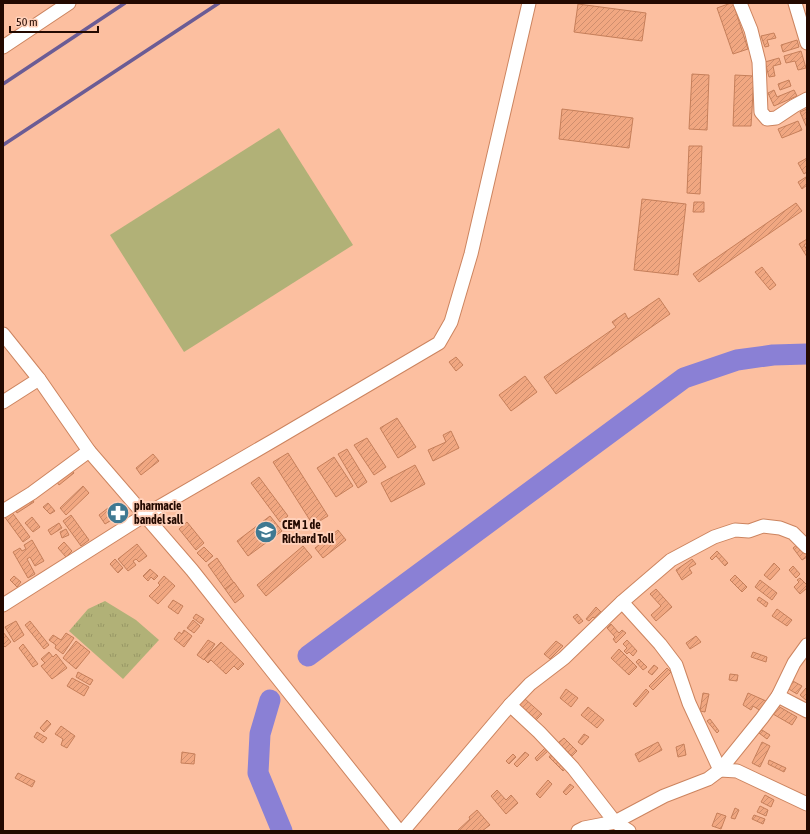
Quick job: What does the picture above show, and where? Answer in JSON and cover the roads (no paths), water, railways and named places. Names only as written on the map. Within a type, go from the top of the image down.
[{"type":"street","points":[[3,47],[69,3]]},
{"type":"street","points":[[3,606],[145,515],[440,343],[451,322],[471,254],[529,3]]},
{"type":"street","points":[[740,3],[751,30],[759,62],[761,112],[767,119],[776,118],[807,99]]},
{"type":"street","points":[[795,3],[807,43]]},
{"type":"street","points":[[3,334],[39,379],[90,451],[192,570],[399,831]]},
{"type":"street","points":[[3,402],[39,379]]},
{"type":"street","points":[[3,511],[32,493],[90,451]]},
{"type":"street","points":[[403,831],[510,705],[530,684],[564,658],[622,602],[671,560],[714,537],[735,530],[749,531],[763,526],[780,528],[793,533],[807,547]]},
{"type":"street","points":[[622,602],[660,644],[676,665],[689,703],[720,770]]},
{"type":"street","points":[[578,831],[584,828],[615,822],[664,796],[708,779],[720,770],[778,696],[794,663],[807,645]]},
{"type":"street","points":[[778,696],[807,711]]},
{"type":"street","points":[[510,705],[540,732],[573,768],[615,822],[629,831]]},
{"type":"street","points":[[720,770],[737,771],[807,804]]},
{"type":"waterway","points":[[3,84],[125,3]]},
{"type":"waterway","points":[[3,145],[219,3]]},
{"type":"waterway","points":[[308,656],[684,378],[737,360],[773,355],[807,354]]},
{"type":"waterway","points":[[270,700],[260,734],[258,773],[282,831]]},
{"type":"place","name":"pharmacie bandel sall","points":[[118,513]]},
{"type":"place","name":"CEM 1 de Richard Toll","points":[[266,532]]}]
